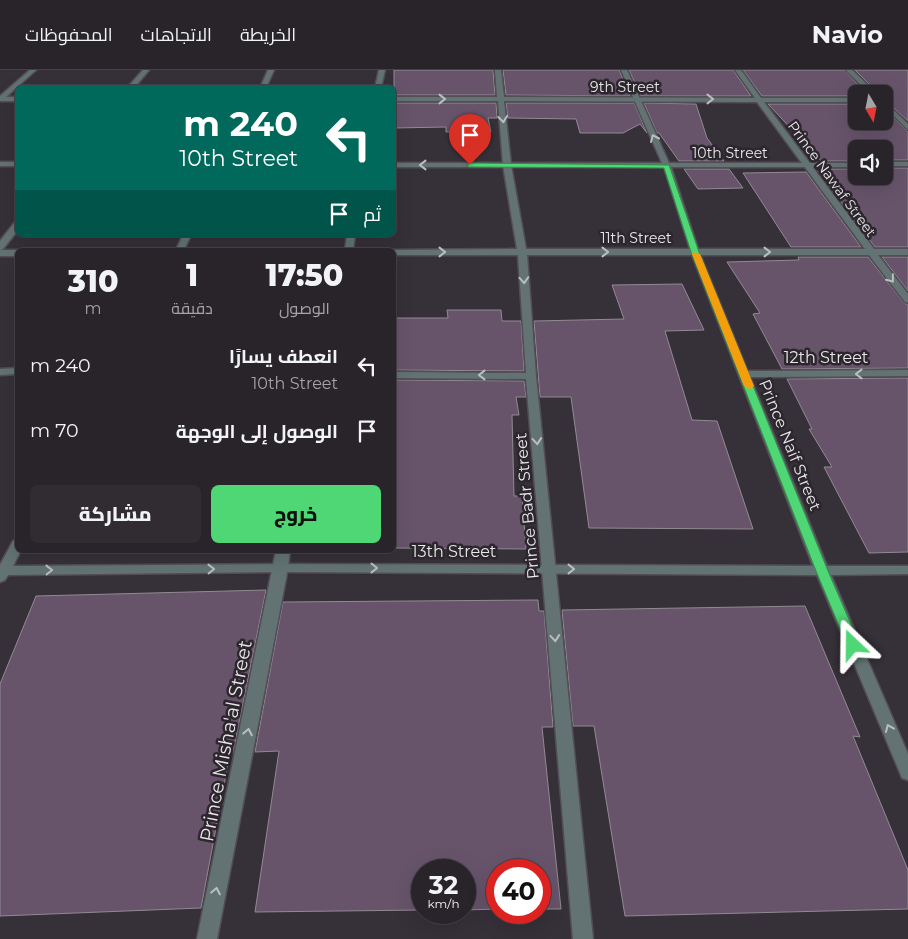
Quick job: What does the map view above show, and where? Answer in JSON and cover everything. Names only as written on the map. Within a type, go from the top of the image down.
[{"type":"street","points":[[16,85],[33,70]]},
{"type":"street","points":[[133,85],[146,70]]},
{"type":"street","points":[[264,85],[271,70]]},
{"type":"street","points":[[379,85],[382,70]]},
{"type":"street","name":"Prince Badr Street","points":[[498,70],[507,165],[522,252],[531,376],[583,939]]},
{"type":"street","name":"Prince Naif Street","points":[[624,70],[667,166],[695,252],[822,571],[908,773]]},
{"type":"street","name":"Prince Nawaf Street","points":[[738,70],[870,252],[908,300]]},
{"type":"street","points":[[849,70],[865,85]]},
{"type":"street","points":[[0,99],[15,86]]},
{"type":"street","points":[[0,99],[15,99]]},
{"type":"street","name":"9th Street","points":[[396,99],[848,100]]},
{"type":"street","points":[[893,112],[908,128]]},
{"type":"street","points":[[0,164],[15,164]]},
{"type":"street","points":[[893,164],[908,164]]},
{"type":"street","name":"10th Street","points":[[396,165],[848,165]]},
{"type":"street","points":[[0,247],[15,228]]},
{"type":"street","name":"11th Street","points":[[396,252],[908,252]]},
{"type":"street","points":[[0,253],[15,253]]},
{"type":"street","points":[[0,372],[15,371]]},
{"type":"street","name":"12th Street","points":[[744,374],[908,373]]},
{"type":"street","points":[[396,375],[531,376]]},
{"type":"street","points":[[1,573],[15,549]]},
{"type":"street","name":"Prince Misha'al Street","points":[[207,939],[283,553]]},
{"type":"street","name":"13th Street","points":[[1,573],[281,568],[908,570]]},
{"type":"building","points":[[394,70],[493,70],[495,95],[396,95],[396,85],[394,85]]},
{"type":"building","points":[[503,70],[619,70],[630,96],[506,95]]},
{"type":"building","points":[[629,70],[733,70],[751,96],[641,96]]},
{"type":"building","points":[[743,70],[844,70],[858,85],[848,85],[848,96],[762,96]]},
{"type":"building","points":[[855,70],[908,70],[908,121],[893,107],[893,85],[870,85]]},
{"type":"building","points":[[396,103],[496,103],[497,118],[488,118],[491,132],[446,132],[446,127],[396,128]]},
{"type":"building","points":[[506,103],[634,103],[647,133],[640,124],[623,133],[580,133],[576,119],[508,118]]},
{"type":"building","points":[[644,103],[696,104],[707,138],[724,161],[679,161],[659,133],[657,133]]},
{"type":"building","points":[[768,104],[848,104],[848,130],[893,130],[893,117],[908,132],[908,160],[893,160],[893,140],[848,140],[848,161],[821,161]]},
{"type":"building","points":[[893,168],[908,168],[908,247],[875,247],[818,172],[830,171],[828,169],[848,169],[848,185],[893,185]]},
{"type":"building","points":[[684,169],[729,169],[743,188],[698,189]]},
{"type":"building","points":[[806,172],[861,247],[791,247],[743,173]]},
{"type":"building","points":[[798,257],[868,257],[904,303],[908,305],[908,368],[782,369],[753,314],[760,313],[727,262],[799,260]]},
{"type":"building","points":[[882,257],[908,257],[908,291]]},
{"type":"building","points":[[682,284],[704,330],[665,331],[692,420],[717,421],[753,529],[589,528],[571,397],[540,397],[534,321],[624,319],[612,285]]},
{"type":"building","points":[[447,310],[501,310],[502,321],[521,321],[524,371],[396,370],[396,318],[448,318]]},
{"type":"building","points":[[908,378],[908,552],[869,553],[824,467],[832,467],[809,429],[812,429],[787,379]]},
{"type":"building","points":[[396,380],[524,381],[526,397],[516,397],[519,415],[512,415],[514,496],[522,496],[526,549],[396,548]]},
{"type":"building","points":[[266,590],[233,753],[230,753],[201,908],[0,916],[0,684],[36,596]]},
{"type":"building","points":[[538,600],[539,611],[544,611],[553,727],[542,727],[561,909],[551,909],[551,859],[486,859],[486,909],[476,910],[476,859],[411,859],[411,910],[255,912],[279,751],[255,752],[283,602]]},
{"type":"building","points":[[805,606],[860,737],[853,736],[908,870],[908,909],[625,916],[594,726],[573,726],[562,610]]},
{"type":"slow traffic","points":[[696,254],[749,386]]},
{"type":"route","points":[[470,165],[667,166],[695,252],[853,645]]}]
